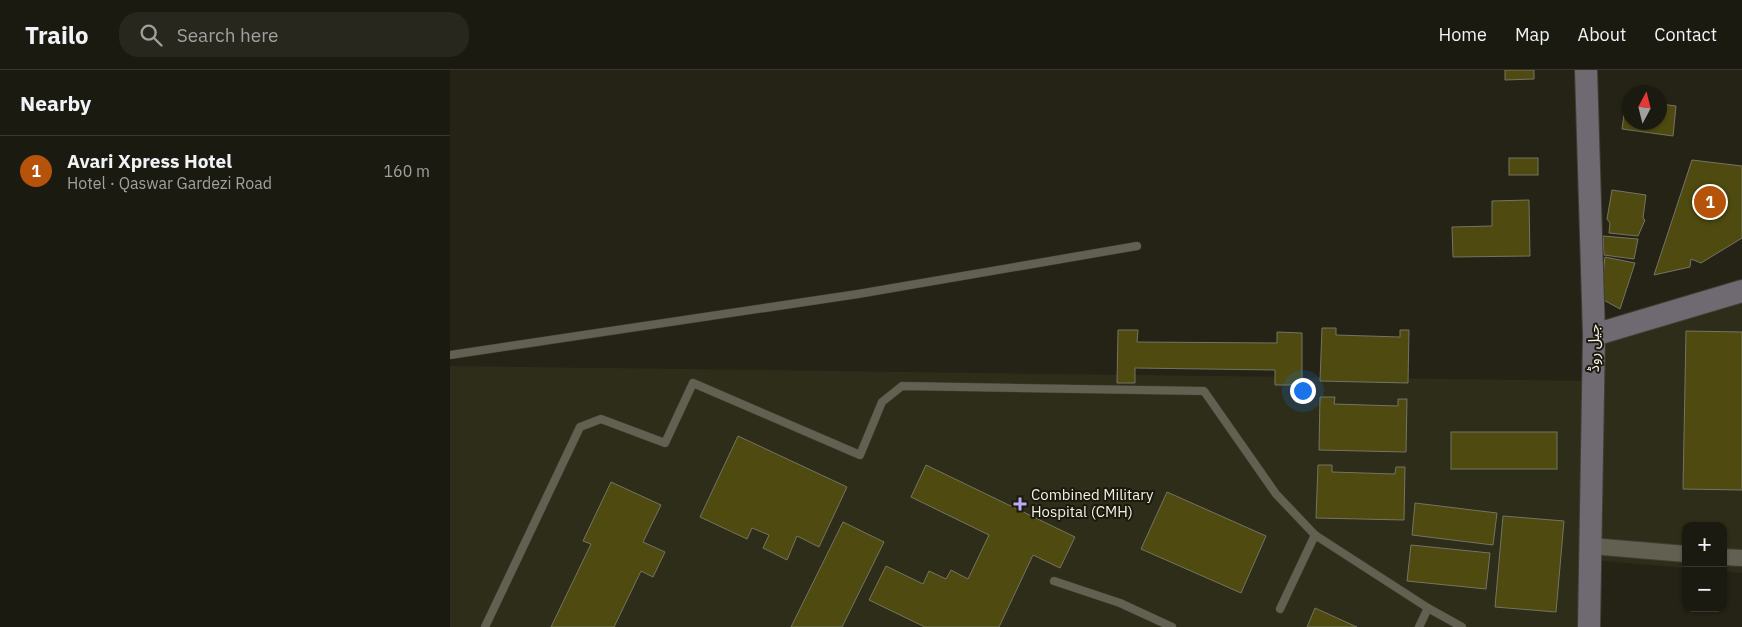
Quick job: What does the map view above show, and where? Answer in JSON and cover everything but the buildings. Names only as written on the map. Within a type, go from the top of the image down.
[{"type":"main road","name":"جیل روڈ","points":[[1586,70],[1594,335],[1589,627]]},
{"type":"main road","points":[[1594,335],[1742,291]]},
{"type":"street","points":[[1591,546],[1682,554]]},
{"type":"street","points":[[1727,557],[1742,558]]},
{"type":"lane","points":[[450,355],[858,294],[1137,246]]},
{"type":"lane","points":[[485,627],[580,427],[601,419],[665,443],[693,384],[860,455],[882,402],[902,386],[1204,391],[1276,494],[1316,535],[1428,608],[1462,627]]},
{"type":"lane","points":[[1280,609],[1316,535]]},
{"type":"lane","points":[[1054,581],[1120,603],[1172,627]]},
{"type":"lane","points":[[1419,627],[1428,608]]},
{"type":"shaded area","name":"Combined Military Hospital (CMH)","points":[[1742,290],[1742,573],[1727,571],[1727,522],[1682,522],[1682,568],[1590,560],[1585,627],[450,627],[450,366],[1593,381],[1594,335]]},
{"type":"place","name":"Avari Xpress Hotel","points":[[1710,202]]},
{"type":"place","name":"Combined Military Hospital (CMH)","points":[[1020,504]]}]
